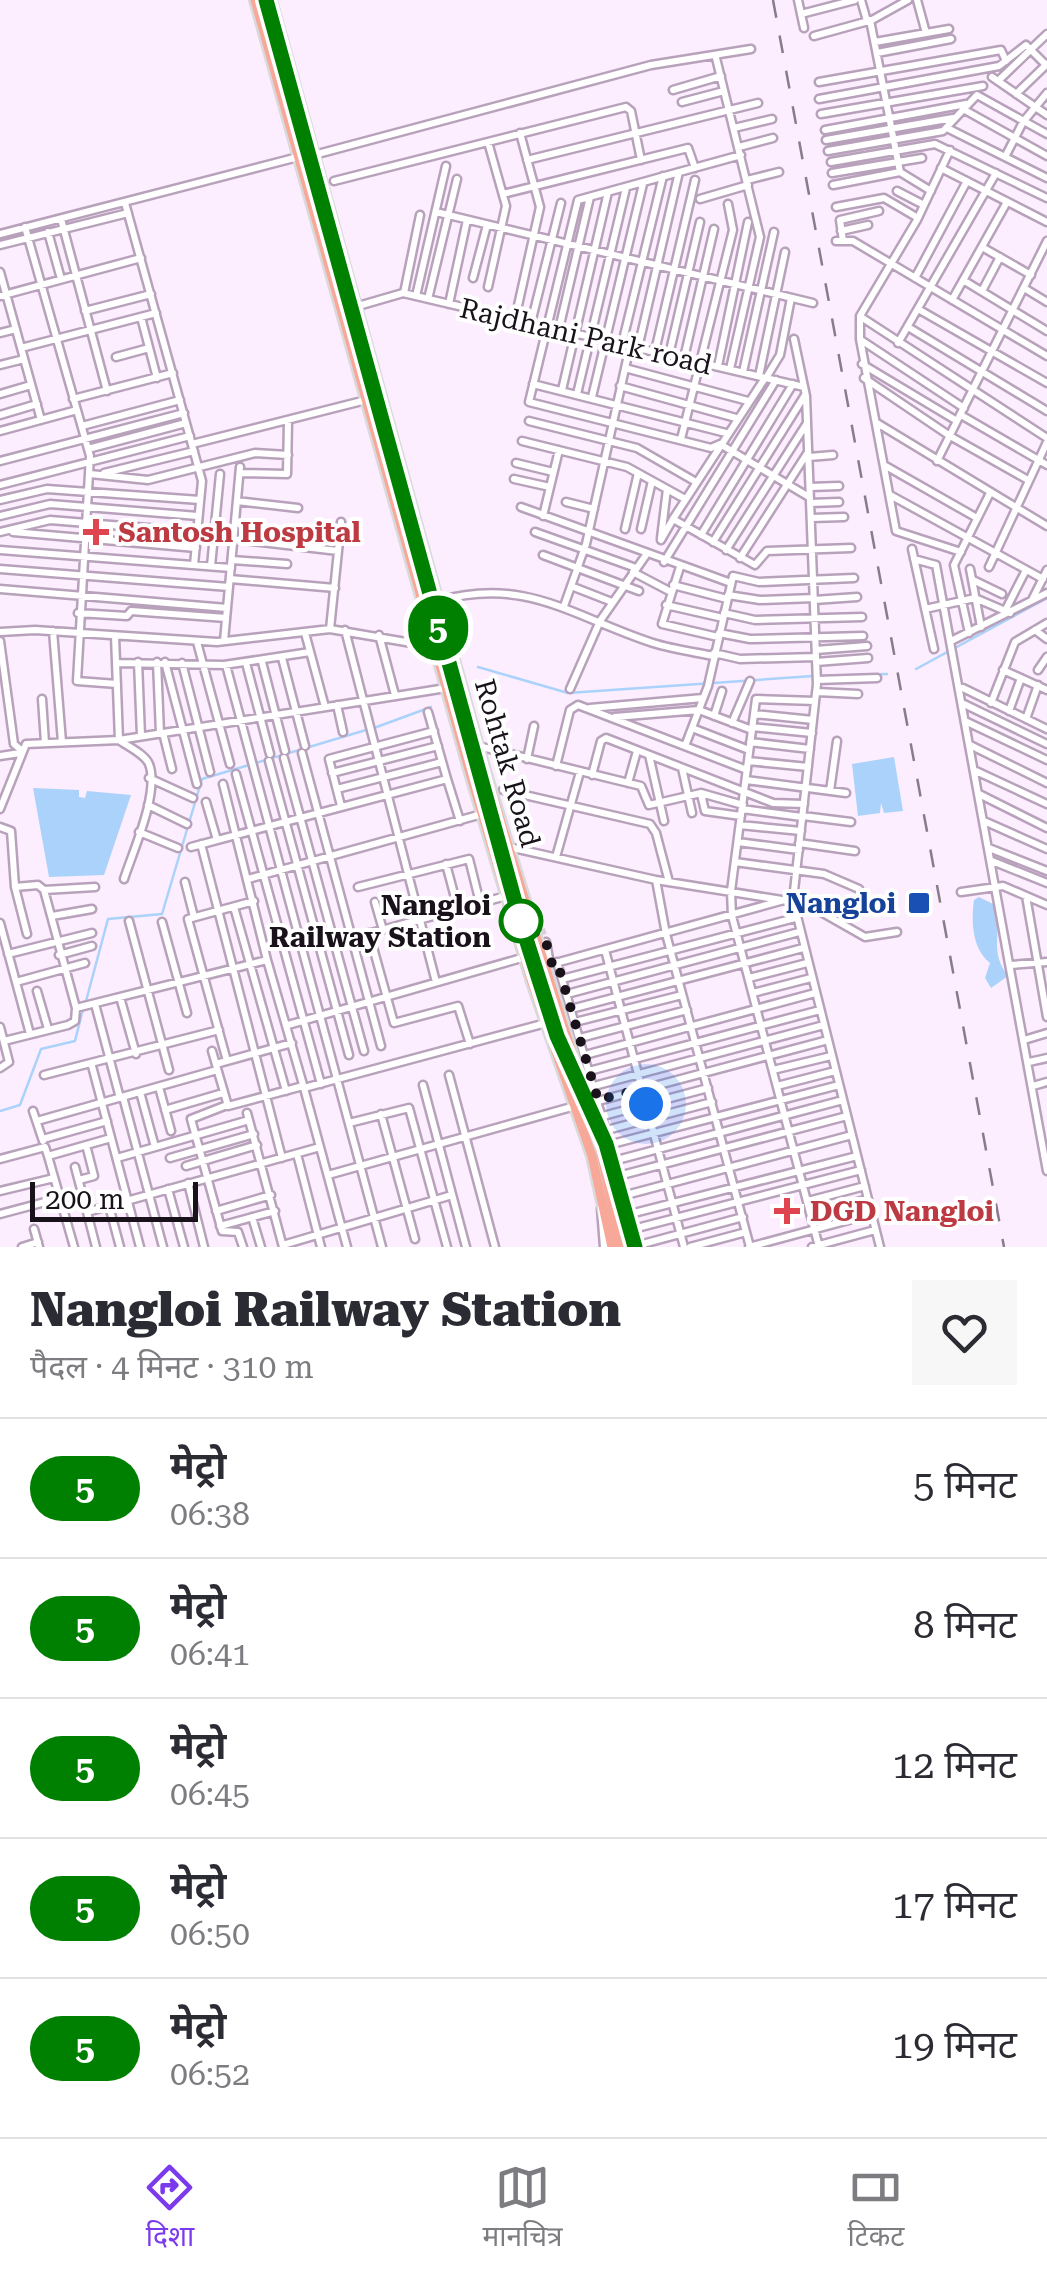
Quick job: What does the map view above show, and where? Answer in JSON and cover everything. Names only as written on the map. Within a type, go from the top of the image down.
[{"type":"highway","name":"Rohtak Road","points":[[255,0],[490,842],[606,1197]]},
{"type":"highway","name":"Rohtak Road","points":[[271,0],[478,746],[551,964],[598,1138],[606,1197]]},
{"type":"highway","points":[[490,842],[507,842]]},
{"type":"highway","points":[[606,1197],[611,1242],[624,1247]]},
{"type":"street","points":[[798,0],[804,28]]},
{"type":"street","points":[[801,14],[858,0],[869,21],[877,53],[900,172]]},
{"type":"street","points":[[814,36],[869,21],[908,0]]},
{"type":"street","points":[[917,0],[926,33]]},
{"type":"street","points":[[874,42],[949,29]]},
{"type":"street","points":[[1047,34],[995,79],[1047,115]]},
{"type":"street","points":[[877,53],[951,39]]},
{"type":"street","points":[[819,99],[999,66],[1026,45],[1046,65],[1016,94]]},
{"type":"street","points":[[314,155],[651,65],[716,58],[752,49]]},
{"type":"street","points":[[818,82],[1001,50],[1006,61]]},
{"type":"street","points":[[716,58],[760,238],[730,369]]},
{"type":"street","points":[[673,90],[721,76]]},
{"type":"street","points":[[821,114],[983,86]]},
{"type":"street","points":[[682,102],[724,91]]},
{"type":"street","points":[[1006,157],[1022,122],[1047,93]]},
{"type":"street","points":[[947,128],[978,96],[1047,134]]},
{"type":"street","points":[[528,160],[758,103]]},
{"type":"street","points":[[824,130],[966,106],[1014,140],[1047,156]]},
{"type":"street","points":[[334,181],[626,107],[641,160]]},
{"type":"street","points":[[826,140],[955,117]]},
{"type":"street","points":[[734,128],[772,118]]},
{"type":"street","points":[[828,151],[947,128],[1047,178]]},
{"type":"street","points":[[515,319],[540,206],[520,133]]},
{"type":"street","points":[[720,444],[711,448],[530,403],[533,384],[578,201],[695,168],[773,138]]},
{"type":"street","points":[[488,142],[503,194],[503,228],[488,287]]},
{"type":"street","points":[[830,162],[934,144],[1047,198]]},
{"type":"street","points":[[503,194],[689,148],[695,168]]},
{"type":"street","points":[[950,150],[918,218],[860,316],[860,339],[864,378],[896,531],[960,552]]},
{"type":"street","points":[[0,234],[298,157]]},
{"type":"street","points":[[832,173],[922,158]]},
{"type":"street","points":[[416,296],[446,166]]},
{"type":"street","points":[[942,168],[1047,222]]},
{"type":"street","points":[[564,606],[584,550],[630,346],[657,266],[679,172]]},
{"type":"street","points":[[700,198],[779,172]]},
{"type":"street","points":[[833,185],[900,172],[931,191]]},
{"type":"street","points":[[898,343],[996,174]]},
{"type":"street","points":[[630,346],[640,262],[663,176]]},
{"type":"street","points":[[428,299],[457,180]]},
{"type":"street","points":[[655,352],[695,180]]},
{"type":"street","points":[[914,278],[966,181]]},
{"type":"street","points":[[592,397],[644,182]]},
{"type":"street","points":[[577,394],[626,188]]},
{"type":"street","points":[[897,190],[924,205]]},
{"type":"street","points":[[562,390],[608,192]]},
{"type":"street","points":[[559,329],[590,197]]},
{"type":"street","points":[[836,207],[884,198],[918,218]]},
{"type":"street","points":[[952,300],[1007,202]]},
{"type":"street","points":[[126,203],[198,466],[200,500],[194,565]]},
{"type":"street","points":[[531,322],[560,203]]},
{"type":"street","points":[[682,439],[733,230],[728,204]]},
{"type":"street","points":[[879,211],[840,220],[840,241],[854,242],[1047,356]]},
{"type":"street","points":[[436,212],[814,304]]},
{"type":"street","points":[[0,245],[128,213]]},
{"type":"street","points":[[404,293],[420,215]]},
{"type":"street","points":[[60,219],[107,390]]},
{"type":"street","points":[[449,304],[468,220]]},
{"type":"street","points":[[669,355],[700,222]]},
{"type":"street","points":[[718,366],[748,222]]},
{"type":"street","points":[[473,278],[487,225]]},
{"type":"street","points":[[841,230],[868,225]]},
{"type":"street","points":[[26,228],[94,474],[88,494],[76,633],[77,681],[117,684]]},
{"type":"street","points":[[684,358],[714,229]]},
{"type":"street","points":[[48,232],[61,279]]},
{"type":"street","points":[[743,372],[774,232]]},
{"type":"street","points":[[937,461],[1044,254],[1047,241]]},
{"type":"street","points":[[982,247],[1030,275]]},
{"type":"street","points":[[763,377],[786,252]]},
{"type":"street","points":[[3,295],[142,258]]},
{"type":"street","points":[[982,291],[1000,258]]},
{"type":"street","points":[[0,272],[3,295],[41,420]]},
{"type":"street","points":[[963,280],[1047,332]]},
{"type":"street","points":[[1024,288],[1047,302]]},
{"type":"street","name":"Rajdhani Park road","points":[[341,311],[404,293],[805,390]]},
{"type":"street","points":[[85,311],[151,294]]},
{"type":"street","points":[[668,489],[661,540],[781,350],[792,298]]},
{"type":"street","points":[[918,308],[1047,383]]},
{"type":"street","points":[[21,348],[156,313]]},
{"type":"street","points":[[860,316],[1047,440],[989,567]]},
{"type":"street","points":[[141,317],[157,378]]},
{"type":"street","points":[[908,327],[1047,412]]},
{"type":"street","points":[[0,334],[16,329]]},
{"type":"street","points":[[860,339],[961,415]]},
{"type":"street","points":[[794,340],[805,390],[818,680],[789,900],[879,1247]]},
{"type":"street","points":[[116,357],[149,348]]},
{"type":"street","points":[[0,365],[24,359]]},
{"type":"street","points":[[862,364],[1047,465]]},
{"type":"street","points":[[625,368],[748,401]]},
{"type":"street","points":[[74,399],[173,374]]},
{"type":"street","points":[[864,378],[950,436],[1028,480]]},
{"type":"street","points":[[664,562],[776,380]]},
{"type":"street","points":[[533,384],[726,432]]},
{"type":"street","points":[[701,535],[792,384]]},
{"type":"street","points":[[0,394],[32,385]]},
{"type":"street","points":[[620,386],[736,418]]},
{"type":"street","points":[[713,542],[805,390]]},
{"type":"street","points":[[82,426],[180,400]]},
{"type":"street","points":[[94,474],[192,444],[366,400]]},
{"type":"street","points":[[0,415],[37,404]]},
{"type":"street","points":[[0,431],[77,410]]},
{"type":"street","points":[[0,461],[184,414]]},
{"type":"street","points":[[224,641],[240,470],[286,474],[288,421]]},
{"type":"street","points":[[529,421],[637,448],[696,482]]},
{"type":"street","points":[[726,550],[807,422]]},
{"type":"street","points":[[88,449],[186,423]]},
{"type":"street","points":[[876,423],[1047,526]]},
{"type":"street","points":[[522,441],[603,459],[685,499]]},
{"type":"street","points":[[0,484],[90,460],[192,444]]},
{"type":"street","points":[[720,444],[810,500],[840,502]]},
{"type":"street","points":[[542,516],[559,450]]},
{"type":"street","points":[[94,474],[148,480],[255,453],[288,456]]},
{"type":"street","points":[[809,454],[833,455]]},
{"type":"street","points":[[740,558],[809,454]]},
{"type":"street","points":[[516,463],[554,472]]},
{"type":"street","points":[[884,465],[977,518]]},
{"type":"street","points":[[626,529],[638,473]]},
{"type":"street","points":[[210,566],[220,474]]},
{"type":"street","points":[[514,479],[550,487]]},
{"type":"street","points":[[641,529],[652,481]]},
{"type":"street","points":[[810,486],[839,486]]},
{"type":"street","points":[[0,500],[45,489],[200,500]]},
{"type":"street","points":[[970,633],[954,565],[990,494]]},
{"type":"street","points":[[890,496],[1042,578]]},
{"type":"street","points":[[238,502],[298,508]]},
{"type":"street","points":[[566,502],[594,510]]},
{"type":"street","points":[[0,516],[50,504],[198,516]]},
{"type":"street","points":[[521,507],[664,562],[731,583]]},
{"type":"street","points":[[811,518],[844,517]]},
{"type":"street","points":[[673,519],[754,565],[759,582]]},
{"type":"street","points":[[2,532],[47,520],[197,532]]},
{"type":"street","points":[[330,629],[342,522]]},
{"type":"street","points":[[2,532],[196,548]]},
{"type":"street","points":[[536,532],[672,588],[760,600],[857,598]]},
{"type":"street","points":[[234,539],[338,552]]},
{"type":"street","points":[[754,565],[766,551],[851,548]]},
{"type":"street","points":[[912,549],[934,649]]},
{"type":"street","points":[[0,550],[210,566],[287,564]]},
{"type":"street","points":[[543,555],[638,591]]},
{"type":"street","points":[[570,689],[600,621],[646,555]]},
{"type":"street","points":[[914,559],[954,565]]},
{"type":"street","points":[[936,565],[962,688],[1032,1086],[1043,1120],[1047,1171]]},
{"type":"street","points":[[680,566],[662,624],[750,639],[863,636]]},
{"type":"street","points":[[970,568],[981,627]]},
{"type":"street","points":[[0,569],[334,588]]},
{"type":"street","points":[[1008,612],[1026,570]]},
{"type":"street","points":[[1031,602],[1047,570]]},
{"type":"street","points":[[685,746],[708,686],[731,583],[738,574],[759,582],[854,578]]},
{"type":"street","points":[[972,580],[1002,594]]},
{"type":"street","points":[[572,586],[612,602]]},
{"type":"street","points":[[0,589],[226,608]]},
{"type":"street","points":[[438,601],[488,592],[532,595],[654,644],[740,658],[868,658]]},
{"type":"street","points":[[952,645],[1047,593]]},
{"type":"street","points":[[925,609],[975,598],[1008,612]]},
{"type":"street","points":[[666,605],[755,620],[862,617]]},
{"type":"street","points":[[78,614],[127,616],[131,610],[226,618]]},
{"type":"street","points":[[991,702],[1014,642],[1047,623]]},
{"type":"street","points":[[0,632],[53,631],[198,642],[330,629],[450,645]]},
{"type":"street","points":[[345,630],[436,982]]},
{"type":"street","points":[[1035,630],[1047,639]]},
{"type":"street","points":[[53,631],[62,742]]},
{"type":"street","points":[[304,633],[325,706]]},
{"type":"street","points":[[378,635],[395,696]]},
{"type":"street","points":[[116,636],[118,740]]},
{"type":"street","points":[[0,641],[14,744],[20,752]]},
{"type":"street","points":[[198,642],[230,764]]},
{"type":"street","points":[[816,656],[867,646]]},
{"type":"street","points":[[116,662],[226,665],[310,652]]},
{"type":"street","points":[[1038,670],[1047,657]]},
{"type":"street","points":[[282,658],[318,812],[381,1046]]},
{"type":"street","points":[[138,662],[140,736]]},
{"type":"street","points":[[161,662],[197,784]]},
{"type":"street","points":[[161,662],[162,733],[172,769]]},
{"type":"street","points":[[262,662],[364,1052]]},
{"type":"street","points":[[182,663],[210,772]]},
{"type":"street","points":[[246,663],[349,1055]]},
{"type":"street","points":[[226,665],[382,1247]]},
{"type":"street","points":[[1003,670],[1044,688],[1026,719]]},
{"type":"street","points":[[818,680],[876,678]]},
{"type":"street","points":[[1010,711],[1021,678]]},
{"type":"street","points":[[732,723],[750,681]]},
{"type":"street","points":[[0,809],[4,788],[26,744],[118,740],[446,688]]},
{"type":"street","points":[[962,688],[1047,730]]},
{"type":"street","points":[[714,716],[722,691]]},
{"type":"street","points":[[816,692],[858,694]]},
{"type":"street","points":[[816,701],[758,696],[731,891],[732,916],[817,1246],[875,1230]]},
{"type":"street","points":[[42,698],[45,743]]},
{"type":"street","points":[[586,708],[703,698]]},
{"type":"street","points":[[963,704],[1047,744]]},
{"type":"street","points":[[336,705],[343,732]]},
{"type":"street","points":[[556,766],[574,706],[747,766],[808,768]]},
{"type":"street","points":[[609,717],[699,710],[752,729],[812,733]]},
{"type":"street","points":[[428,712],[460,820]]},
{"type":"street","points":[[754,714],[814,720]]},
{"type":"street","points":[[965,721],[1047,760]]},
{"type":"street","points":[[528,759],[534,726]]},
{"type":"street","points":[[692,728],[750,746],[810,749]]},
{"type":"street","points":[[341,806],[329,760],[434,731]]},
{"type":"street","points":[[592,775],[604,738],[773,803],[804,804]]},
{"type":"street","points":[[118,740],[147,760],[150,778],[148,805],[124,878]]},
{"type":"street","points":[[830,791],[836,742]]},
{"type":"street","points":[[970,745],[1047,783]]},
{"type":"street","points":[[332,774],[438,746]]},
{"type":"street","points":[[478,746],[643,786],[649,805],[701,793],[742,814],[801,831]]},
{"type":"street","points":[[628,784],[637,751]]},
{"type":"street","points":[[0,756],[20,752]]},
{"type":"street","points":[[649,756],[664,821]]},
{"type":"street","points":[[336,789],[442,762]]},
{"type":"street","points":[[682,768],[692,812]]},
{"type":"street","points":[[974,770],[1047,804]]},
{"type":"street","points":[[556,858],[580,772]]},
{"type":"street","points":[[236,774],[321,1084]]},
{"type":"street","points":[[150,778],[193,798]]},
{"type":"street","points":[[190,846],[447,779]]},
{"type":"street","points":[[746,780],[846,793]]},
{"type":"street","points":[[223,784],[267,960],[347,1247]]},
{"type":"street","points":[[503,790],[654,828],[669,882]]},
{"type":"street","points":[[701,793],[706,811],[851,822]]},
{"type":"street","points":[[979,794],[1046,825]]},
{"type":"street","points":[[206,802],[217,840]]},
{"type":"street","points":[[148,805],[187,824]]},
{"type":"street","points":[[248,879],[482,814]]},
{"type":"street","points":[[984,821],[1047,849]]},
{"type":"street","points":[[0,826],[10,829],[15,887],[27,934]]},
{"type":"street","points":[[140,832],[178,848]]},
{"type":"street","points":[[507,842],[556,858],[656,880],[789,900],[820,910],[865,937],[897,932]]},
{"type":"street","points":[[738,842],[855,851]]},
{"type":"street","points":[[200,844],[282,1158]]},
{"type":"street","points":[[990,848],[1047,871]]},
{"type":"street","points":[[358,887],[469,859],[480,903]]},
{"type":"street","points":[[992,861],[1047,883]]},
{"type":"street","points":[[735,862],[824,874],[859,889]]},
{"type":"street","points":[[446,864],[458,909]]},
{"type":"street","points":[[656,880],[670,950],[750,1247],[872,1214]]},
{"type":"street","points":[[185,882],[194,917]]},
{"type":"street","points":[[4,1041],[72,1022],[77,1008],[62,970],[44,890],[38,885],[15,887]]},
{"type":"street","points":[[44,890],[95,886]]},
{"type":"street","points":[[961,892],[997,887],[1047,905]]},
{"type":"street","points":[[320,947],[506,896]]},
{"type":"street","points":[[1026,896],[1047,1016]]},
{"type":"street","points":[[551,964],[789,900]]},
{"type":"street","points":[[227,1060],[188,922],[254,901]]},
{"type":"street","points":[[375,902],[383,930]]},
{"type":"street","points":[[234,906],[286,1091]]},
{"type":"street","points":[[52,916],[92,909]]},
{"type":"street","points":[[562,979],[796,918]]},
{"type":"street","points":[[129,921],[169,1070]]},
{"type":"street","points":[[162,922],[187,1013]]},
{"type":"street","points":[[0,923],[5,954],[30,1034]]},
{"type":"street","points":[[566,994],[799,932]]},
{"type":"street","points":[[5,954],[92,933]]},
{"type":"street","points":[[369,934],[397,1023],[460,1007],[470,1044]]},
{"type":"street","points":[[546,942],[551,964],[562,979],[622,1176],[639,1246],[742,1217]]},
{"type":"street","points":[[59,955],[92,946]]},
{"type":"street","points":[[571,1010],[803,948]]},
{"type":"street","points":[[604,950],[686,1247],[746,1232]]},
{"type":"street","points":[[288,1026],[525,957]]},
{"type":"street","points":[[77,1008],[267,960]]},
{"type":"street","points":[[1011,964],[1047,962]]},
{"type":"street","points":[[748,978],[807,963]]},
{"type":"street","points":[[16,982],[85,964]]},
{"type":"street","points":[[752,993],[811,978]]},
{"type":"street","points":[[37,991],[48,1029]]},
{"type":"street","points":[[584,1055],[815,993]]},
{"type":"street","points":[[575,1022],[682,995]]},
{"type":"street","points":[[120,998],[136,1054]]},
{"type":"street","points":[[93,1005],[163,1247]]},
{"type":"street","points":[[580,1038],[687,1010]]},
{"type":"street","points":[[589,1070],[820,1010]]},
{"type":"street","points":[[242,1247],[238,1232],[223,1233],[220,1226],[191,1116],[338,1081],[546,1023]]},
{"type":"street","points":[[594,1086],[824,1025]]},
{"type":"street","points":[[0,1026],[9,1062],[0,1068]]},
{"type":"street","points":[[44,1075],[92,1066],[219,1030]]},
{"type":"street","points":[[1024,1040],[1047,1034]]},
{"type":"street","points":[[598,1100],[828,1040]]},
{"type":"street","points":[[36,1121],[158,1087],[227,1060],[292,1043]]},
{"type":"street","points":[[212,1050],[227,1105]]},
{"type":"street","points":[[773,1070],[832,1056]]},
{"type":"street","points":[[1028,1062],[1047,1058]]},
{"type":"street","points":[[92,1066],[140,1247]]},
{"type":"street","points":[[777,1086],[836,1071]]},
{"type":"street","points":[[450,1075],[495,1247]]},
{"type":"street","points":[[1032,1086],[1047,1082]]},
{"type":"street","points":[[423,1085],[466,1247]]},
{"type":"street","points":[[612,1144],[839,1085]]},
{"type":"street","points":[[158,1087],[170,1131]]},
{"type":"street","points":[[603,1116],[708,1088]]},
{"type":"street","points":[[140,1092],[156,1146]]},
{"type":"street","points":[[165,1110],[224,1093]]},
{"type":"street","points":[[617,1160],[843,1100]]},
{"type":"street","points":[[607,1130],[712,1102]]},
{"type":"street","points":[[328,1175],[575,1106]]},
{"type":"street","points":[[348,1122],[408,1108],[446,1247]]},
{"type":"street","points":[[34,1111],[74,1247]]},
{"type":"street","points":[[381,1114],[415,1239]]},
{"type":"street","points":[[116,1158],[248,1116],[283,1246],[301,1244],[318,1235],[452,1195]]},
{"type":"street","points":[[622,1176],[847,1116]]},
{"type":"street","points":[[0,1160],[46,1147],[106,1120]]},
{"type":"street","points":[[170,1158],[254,1134]]},
{"type":"street","points":[[606,1197],[625,1196],[852,1135]]},
{"type":"street","points":[[46,1147],[86,1145],[111,1138]]},
{"type":"street","points":[[79,1180],[94,1176],[86,1145]]},
{"type":"street","points":[[186,1166],[257,1145]]},
{"type":"street","points":[[87,1212],[320,1147]]},
{"type":"street","points":[[296,1154],[322,1247]]},
{"type":"street","points":[[634,1213],[857,1156]]},
{"type":"street","points":[[76,1167],[96,1247]]},
{"type":"street","points":[[637,1228],[860,1170]]},
{"type":"street","points":[[0,1191],[54,1178]]},
{"type":"street","points":[[188,1184],[204,1247]]},
{"type":"street","points":[[807,1202],[864,1186]]},
{"type":"street","points":[[168,1189],[184,1247]]},
{"type":"street","points":[[216,1211],[271,1196]]},
{"type":"street","name":"Rohtak Road","points":[[606,1197],[611,1242]]},
{"type":"street","name":"Rohtak Road","points":[[606,1197],[624,1247]]},
{"type":"street","points":[[0,1214],[60,1198]]},
{"type":"street","points":[[811,1215],[868,1200]]},
{"type":"street","points":[[109,1206],[120,1247]]},
{"type":"street","points":[[220,1226],[274,1211]]},
{"type":"street","points":[[252,1217],[260,1247]]},
{"type":"street","points":[[22,1247],[38,1244],[34,1229]]},
{"type":"water","points":[[894,757],[903,811],[884,813],[881,803],[880,813],[858,816],[852,764]]},
{"type":"water","points":[[33,788],[79,790],[79,797],[85,798],[87,791],[131,795],[104,875],[49,877]]},
{"type":"water","points":[[979,897],[993,904],[998,957],[1008,976],[991,988],[985,978],[990,963],[979,950],[974,934],[974,900]]},
{"type":"waterway","points":[[916,669],[1047,598]]},
{"type":"waterway","points":[[478,667],[568,693],[813,676]]},
{"type":"waterway","points":[[821,676],[887,674]]},
{"type":"waterway","points":[[374,728],[431,707]]},
{"type":"waterway","points":[[86,1001],[108,919],[162,914],[202,779],[366,730]]},
{"type":"waterway","points":[[0,1111],[20,1105],[41,1049],[75,1041],[83,1009]]},
{"type":"tunnel","points":[[542,929],[546,942]]},
{"type":"railway","points":[[266,0],[520,921],[557,1035],[606,1144],[635,1247]]},
{"type":"railway","points":[[773,0],[1004,1247]]},
{"type":"metro line","name":"5","points":[[266,0],[520,920],[557,1036],[606,1144],[635,1247]]},
{"type":"place","name":"Santosh Hospital","points":[[96,532]]},
{"type":"place","name":"Nangloi","points":[[919,903]]},
{"type":"place","name":"Nangloi Railway Station","points":[[521,921]]},
{"type":"place","name":"DGD Nangloi","points":[[787,1211]]},
{"type":"route","points":[[521,921],[546,942],[552,964],[557,962],[598,1100],[642,1089],[646,1104]]}]
